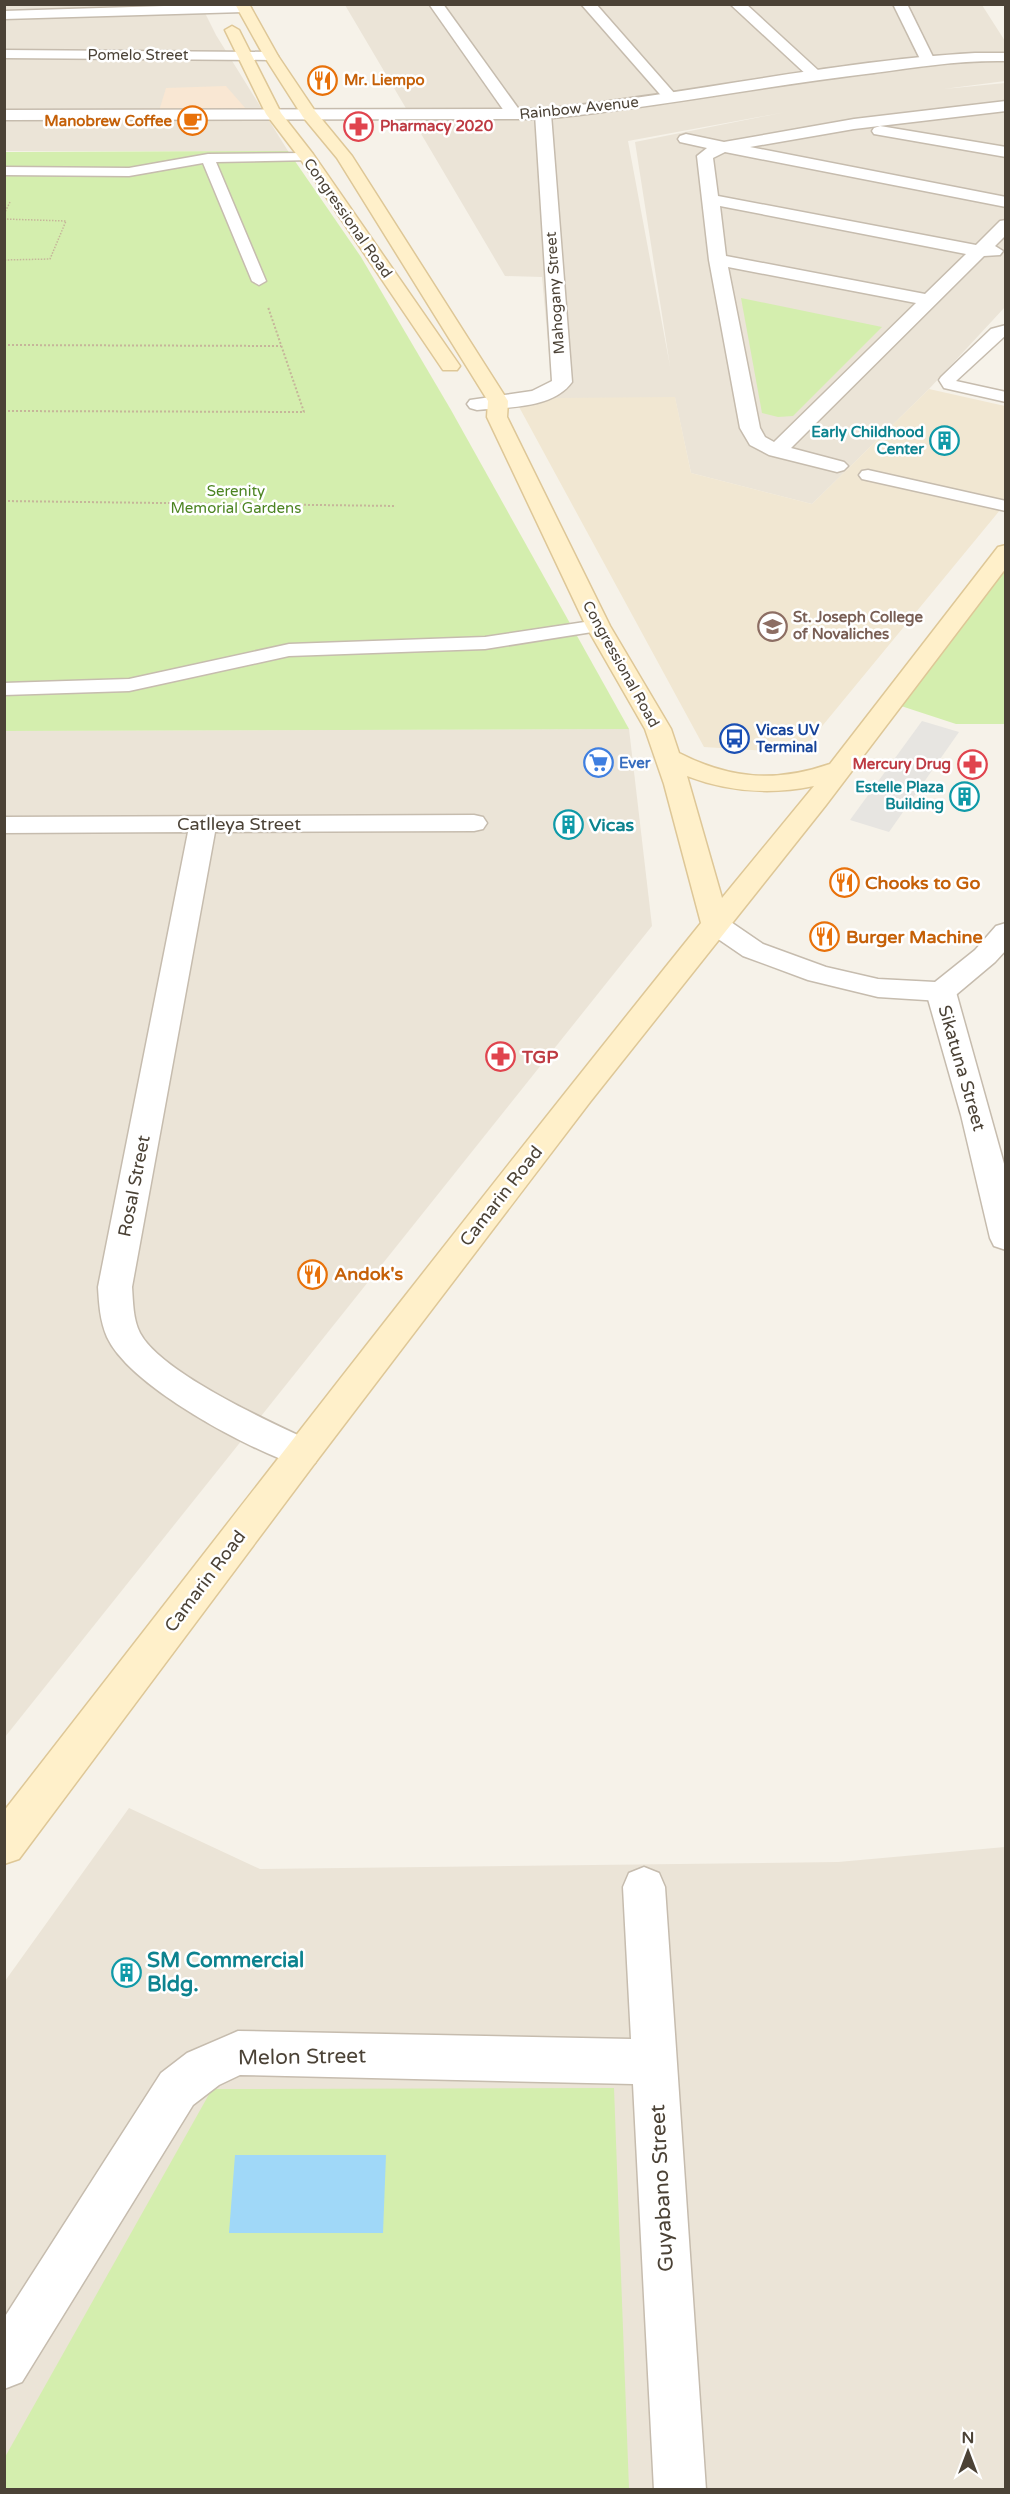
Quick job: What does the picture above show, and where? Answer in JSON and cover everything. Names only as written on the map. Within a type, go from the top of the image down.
[{"type":"main road","name":"Congressional Road","points":[[243,6],[271,56],[309,114],[344,156],[497,409],[598,626],[658,729],[677,784],[715,924]]},
{"type":"main road","name":"Congressional Road","points":[[221,7],[273,114],[307,157],[470,394],[497,409]]},
{"type":"main road","name":"Camarin Road","points":[[4,1845],[302,1453],[715,924],[818,799],[1005,552]]},
{"type":"main road","points":[[668,757],[686,768],[709,777],[760,785],[802,782],[839,770]]},
{"type":"main road","points":[[677,784],[719,797],[742,801],[776,802],[818,799]]},
{"type":"street","points":[[436,4],[515,115]]},
{"type":"street","points":[[588,4],[670,97]]},
{"type":"street","points":[[737,4],[814,74]]},
{"type":"street","points":[[900,4],[928,62]]},
{"type":"street","points":[[4,15],[96,9],[243,6]]},
{"type":"street","name":"Pomelo Street","points":[[4,54],[271,56]]},
{"type":"street","name":"Rainbow Avenue","points":[[4,115],[543,114],[814,74],[967,57],[1005,57]]},
{"type":"street","points":[[837,466],[776,451],[757,441],[750,429],[718,260],[705,156],[721,147],[854,124],[1005,106]]},
{"type":"street","points":[[983,108],[998,123]]},
{"type":"street","name":"Mahogany Street","points":[[497,409],[559,388],[561,382],[543,114]]},
{"type":"street","points":[[854,124],[886,132],[1005,152]]},
{"type":"street","points":[[686,139],[1005,202]]},
{"type":"street","points":[[710,199],[979,251],[1005,252]]},
{"type":"street","points":[[776,451],[1005,225]]},
{"type":"street","points":[[979,251],[989,256],[1005,259]]},
{"type":"street","points":[[718,260],[928,300]]},
{"type":"street","name":"Catlleya Street","points":[[4,825],[474,823]]},
{"type":"street","name":"Rosal Street","points":[[203,824],[115,1287],[116,1312],[124,1338],[142,1360],[171,1382],[217,1409],[302,1453]]},
{"type":"street","name":"Sikatuna Street","points":[[715,924],[753,950],[818,974],[878,988],[940,992],[976,1115],[1005,1238]]},
{"type":"street","points":[[940,992],[985,956],[1005,932]]},
{"type":"street","name":"Guyabano Street","points":[[644,1887],[680,2490]]},
{"type":"street","name":"Melon Street","points":[[4,2364],[177,2089],[203,2068],[238,2053],[654,2062]]},
{"type":"lane","points":[[4,171],[129,172],[208,158],[307,157]]},
{"type":"lane","points":[[208,158],[259,281]]},
{"type":"lane","points":[[1005,330],[997,332],[947,380],[948,383],[1005,397]]},
{"type":"lane","points":[[937,397],[1005,411]]},
{"type":"lane","points":[[868,475],[1005,506]]},
{"type":"lane","points":[[4,689],[129,685],[289,650],[485,644],[598,626]]},
{"type":"path","points":[[4,219],[66,221],[50,259],[4,260]]},
{"type":"path","points":[[4,411],[304,412],[259,281]]},
{"type":"path","points":[[4,345],[281,346]]},
{"type":"path","points":[[4,501],[396,506]]},
{"type":"shaded area","points":[[4,5],[201,5],[216,35],[288,151],[5,151]]},
{"type":"shaded area","points":[[345,5],[982,5],[1005,41],[1005,81],[944,89],[1005,83],[1005,307],[929,389],[812,504],[691,473],[675,398],[553,398],[542,277],[505,276]],"holes":[[[786,112],[635,142],[670,366],[628,141]]]},
{"type":"shaded area","points":[[226,86],[247,110],[159,111],[166,88]]},
{"type":"shaded area","name":"St. Joseph College of Novaliches","points":[[929,389],[1005,406],[1005,504],[800,753],[704,747],[518,405],[553,398],[675,397],[691,473],[812,504]]},
{"type":"shaded area","points":[[922,721],[959,732],[889,832],[850,820]]},
{"type":"shaded area","points":[[629,729],[652,926],[5,1737],[5,731]]},
{"type":"shaded area","points":[[129,1808],[260,1869],[838,1862],[1005,1847],[1005,2489],[5,2490],[5,1981]]},
{"type":"green space","name":"Serenity Memorial Gardens","points":[[288,151],[361,257],[451,410],[629,729],[5,731],[4,152]]},
{"type":"green space","points":[[741,298],[882,327],[793,416],[778,417],[762,413]]},
{"type":"green space","points":[[1005,563],[1005,724],[956,724],[898,705]]},
{"type":"green space","points":[[614,2088],[629,2489],[5,2490],[5,2457],[212,2089]]},
{"type":"water","points":[[235,2155],[386,2155],[383,2233],[229,2233]]},
{"type":"place","name":"Mr. Liempo","points":[[323,80]]},
{"type":"place","name":"Manobrew Coffee","points":[[193,121]]},
{"type":"place","name":"Pharmacy 2020","points":[[359,126]]},
{"type":"place","name":"Early Childhood Center","points":[[945,441]]},
{"type":"place","name":"St. Joseph College of Novaliches","points":[[772,626]]},
{"type":"place","name":"Vicas UV Terminal","points":[[735,739]]},
{"type":"place","name":"Ever","points":[[598,763]]},
{"type":"place","name":"Mercury Drug","points":[[972,764]]},
{"type":"place","name":"Estelle Plaza Building","points":[[965,796]]},
{"type":"place","name":"Vicas","points":[[568,825]]},
{"type":"place","name":"Chooks to Go","points":[[844,883]]},
{"type":"place","name":"Burger Machine","points":[[825,937]]},
{"type":"place","name":"TGP","points":[[501,1057]]},
{"type":"place","name":"Andok's","points":[[313,1274]]},
{"type":"place","name":"SM Commercial Bldg.","points":[[126,1972]]}]
